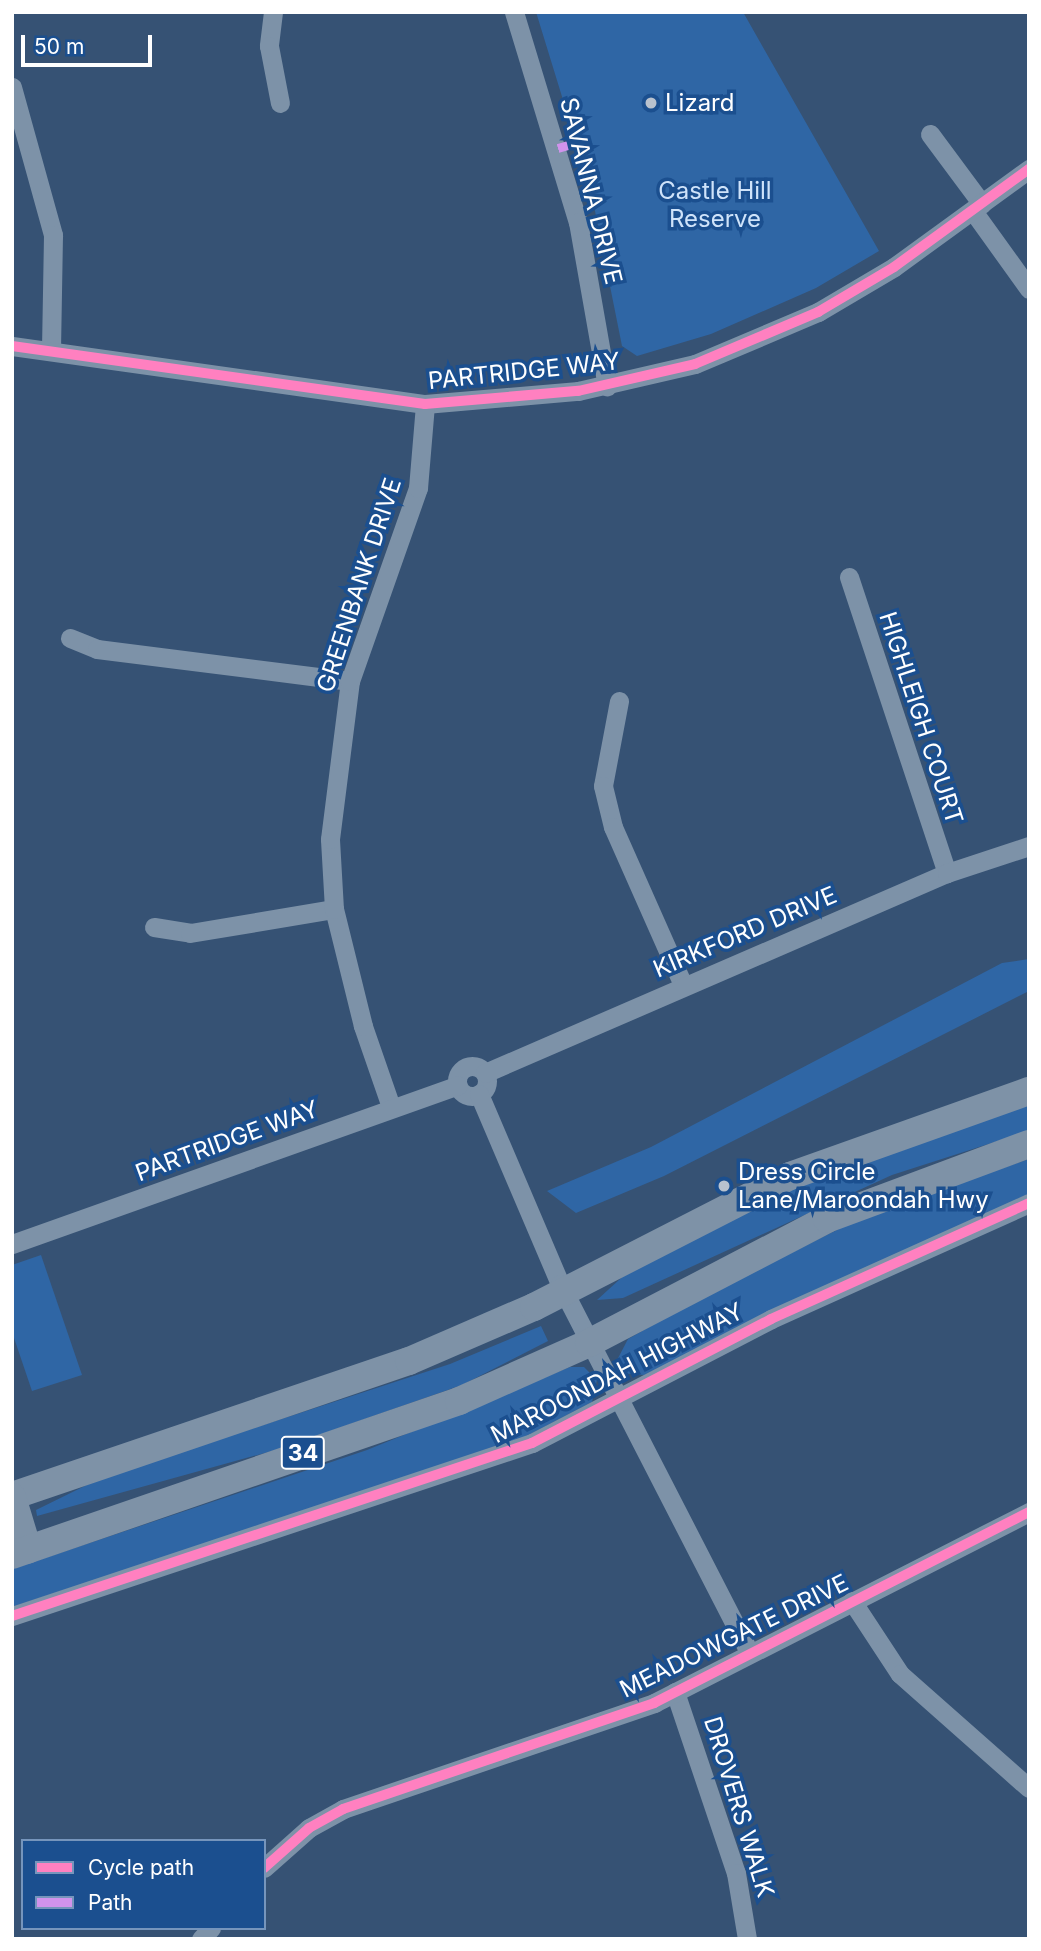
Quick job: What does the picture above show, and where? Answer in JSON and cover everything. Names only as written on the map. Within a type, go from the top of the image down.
[{"type":"highway","name":"34","points":[[12,1497],[389,1369],[564,1292],[790,1176],[1029,1091]]},
{"type":"highway","name":"MAROONDAH HIGHWAY","points":[[20,1552],[459,1401],[589,1343],[827,1219],[1029,1144]]},
{"type":"highway","points":[[12,1497],[20,1552]]},
{"type":"street","points":[[273,12],[270,46],[280,103]]},
{"type":"street","name":"SAVANNA DRIVE","points":[[514,12],[578,222],[607,386]]},
{"type":"street","points":[[12,87],[53,235],[51,347]]},
{"type":"street","points":[[930,134],[1029,289]]},
{"type":"street","name":"PARTRIDGE WAY","points":[[12,346],[51,347],[425,404],[607,386],[768,336],[886,271],[1029,169]]},
{"type":"street","name":"GREENBANK DRIVE","points":[[391,1107],[334,909],[330,839],[350,681],[418,488],[425,404]]},
{"type":"street","name":"HIGHLEIGH COURT","points":[[849,578],[947,873]]},
{"type":"street","points":[[70,638],[97,649],[350,681]]},
{"type":"street","points":[[619,701],[603,786],[613,827],[683,985]]},
{"type":"street","name":"KIRKFORD DRIVE","points":[[457,1085],[464,1068],[485,1073],[947,873],[1029,846]]},
{"type":"street","points":[[154,927],[190,933],[334,909]]},
{"type":"street","points":[[485,1073],[479,1094],[564,1292],[750,1653]]},
{"type":"street","points":[[457,1085],[466,1095],[479,1094]]},
{"type":"street","name":"PARTRIDGE WAY","points":[[12,1244],[457,1085]]},
{"type":"street","name":"MAROONDAH HIGHWAY","points":[[12,1616],[482,1463],[771,1320],[1029,1203]]},
{"type":"street","name":"MEADOWGATE DRIVE","points":[[266,1866],[309,1828],[343,1809],[675,1692],[1029,1512]]},
{"type":"street","points":[[852,1601],[900,1674],[1029,1788]]},
{"type":"street","name":"DROVERS WALK","points":[[675,1692],[736,1873],[747,1939]]},
{"type":"green space","name":"Castle Hill Reserve","points":[[536,12],[743,12],[879,251],[816,288],[711,334],[637,356],[622,346],[591,191]]},
{"type":"green space","points":[[1029,959],[1029,991],[664,1176],[576,1213],[547,1191],[651,1147],[1002,963]]},
{"type":"green space","points":[[1029,1102],[1029,1131],[892,1175],[623,1298],[597,1300],[631,1269],[790,1186]]},
{"type":"green space","points":[[1029,1159],[1029,1194],[644,1375],[619,1373],[615,1364],[628,1339],[708,1294],[869,1214]]},
{"type":"green space","points":[[41,1255],[82,1375],[32,1391],[12,1332],[12,1265]]},
{"type":"green space","points":[[541,1326],[548,1341],[462,1385],[279,1449],[37,1516],[36,1510],[101,1478],[450,1364]]},
{"type":"green space","points":[[570,1367],[584,1367],[597,1380],[592,1402],[511,1444],[12,1607],[12,1569],[367,1450]]},
{"type":"marked path","points":[[558,148],[575,143]]},
{"type":"cycle path","points":[[12,346],[425,404],[578,391],[695,364],[818,312],[894,267],[1029,169]]},
{"type":"cycle path","points":[[12,1616],[532,1443],[771,1319],[1029,1203]]},
{"type":"cycle path","points":[[266,1866],[309,1828],[343,1809],[654,1703],[1029,1512]]},
{"type":"place","name":"Lizard","points":[[651,103]]},
{"type":"place","name":"Dress Circle Lane/Maroondah Hwy","points":[[724,1186]]}]
